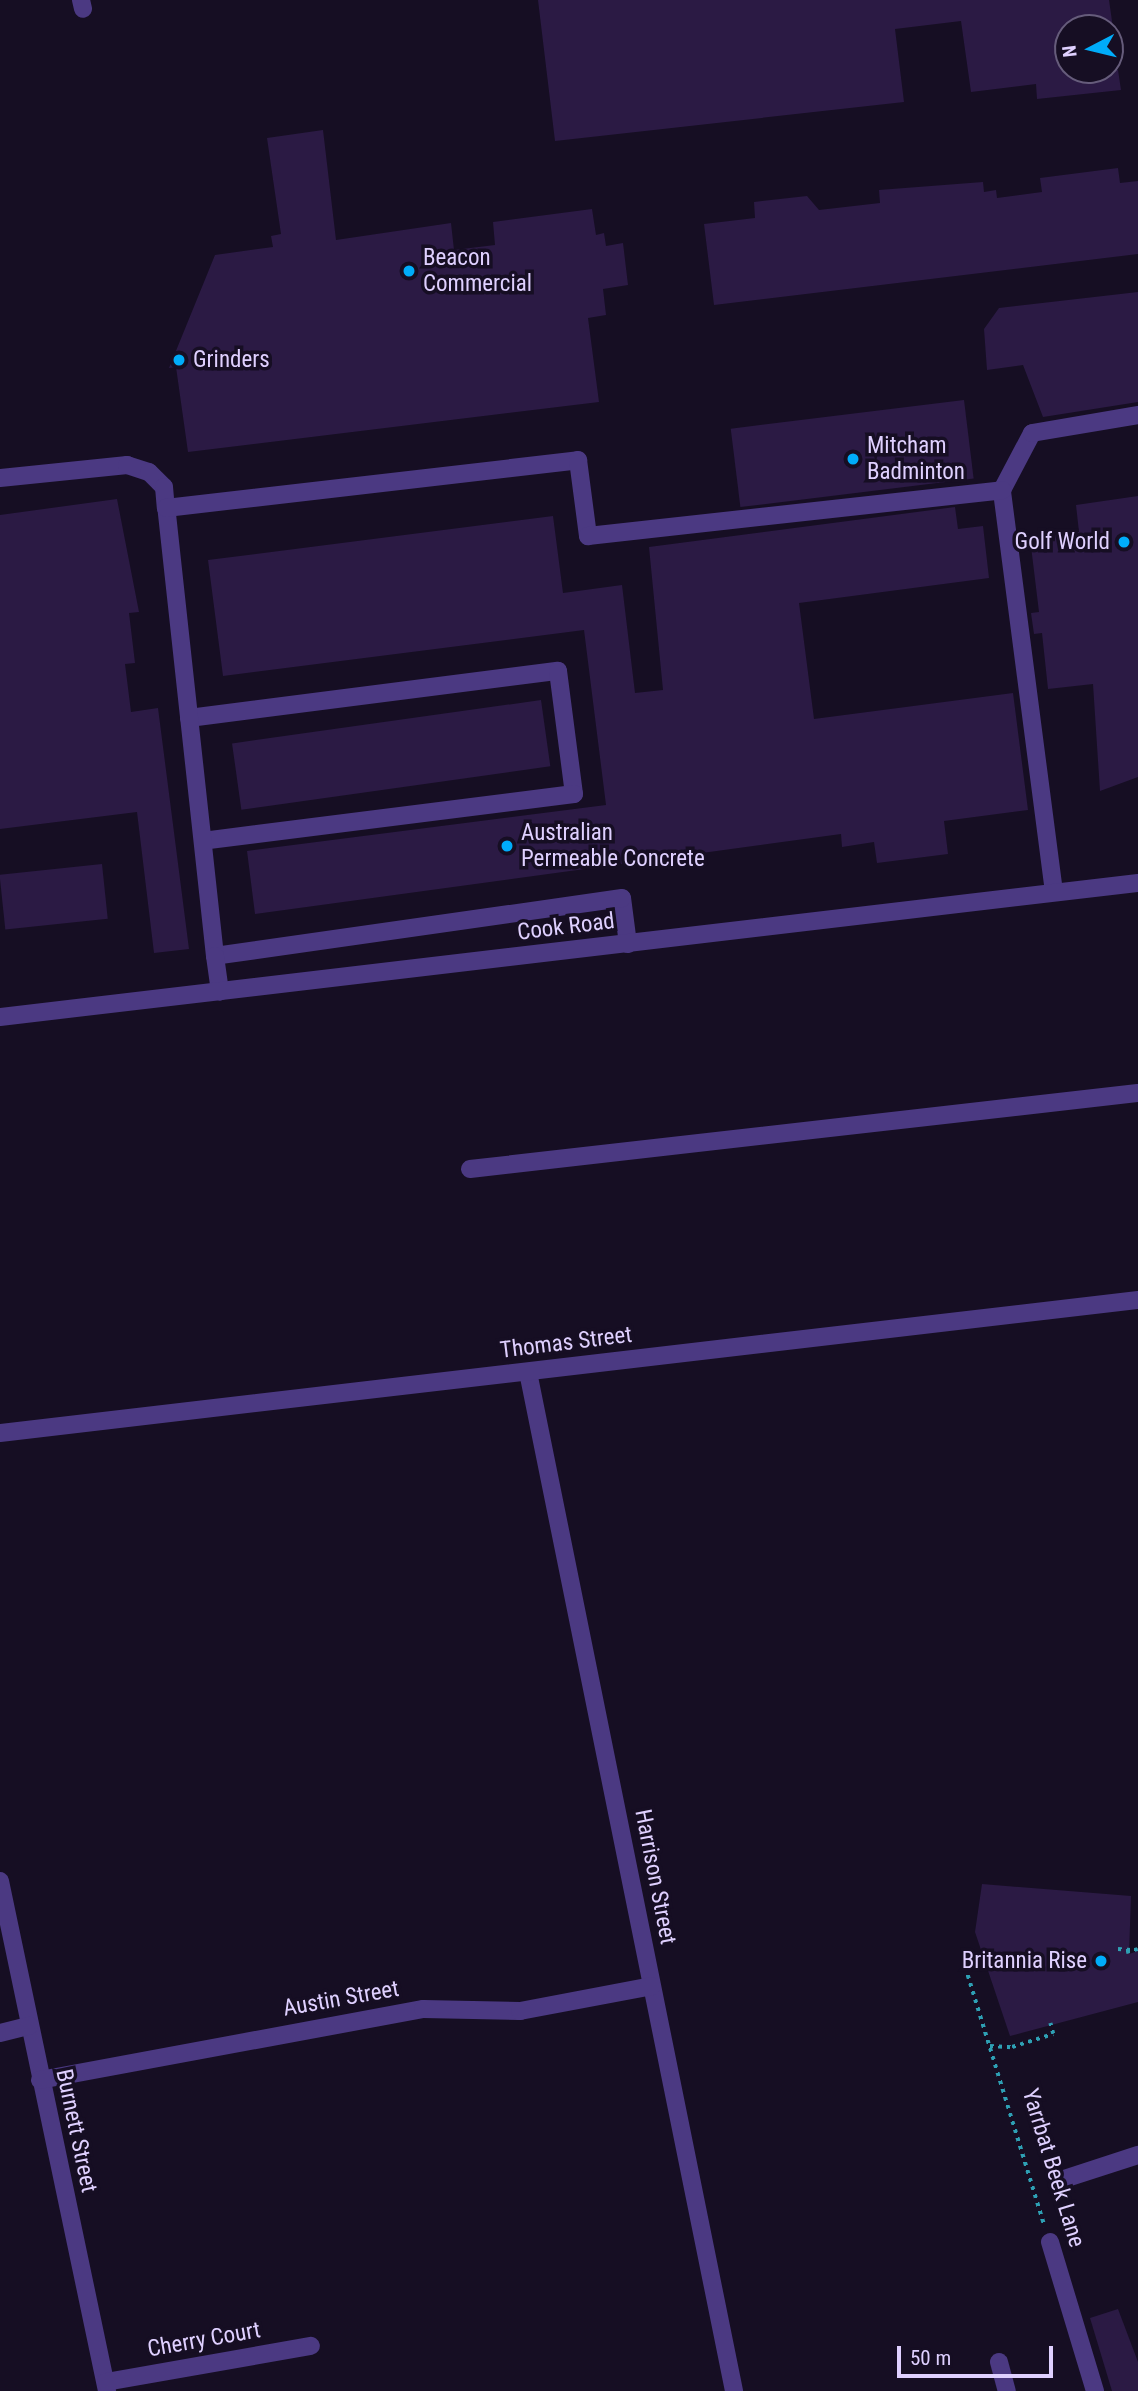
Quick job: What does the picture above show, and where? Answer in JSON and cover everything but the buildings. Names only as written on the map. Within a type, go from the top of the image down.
[{"type":"street","points":[[1054,892],[1002,490],[1032,433],[1138,415]]},
{"type":"street","points":[[166,508],[578,460],[587,537],[1002,490]]},
{"type":"street","points":[[0,478],[127,466],[149,472],[164,487],[220,992]]},
{"type":"street","points":[[189,718],[558,671],[574,794],[203,841]]},
{"type":"street","name":"Cook Road","points":[[0,1017],[1138,883]]},
{"type":"street","points":[[215,956],[622,898],[628,944]]},
{"type":"street","points":[[470,1169],[1138,1093]]},
{"type":"street","name":"Thomas Street","points":[[0,1433],[1138,1300]]},
{"type":"street","name":"Harrison Street","points":[[528,1372],[734,2391]]},
{"type":"street","name":"Burnett Street","points":[[0,1881],[106,2386]]},
{"type":"street","name":"Austin Street","points":[[40,2080],[423,2009],[520,2011],[652,1986]]},
{"type":"street","points":[[0,2033],[29,2026]]},
{"type":"street","points":[[1064,2179],[1138,2155]]},
{"type":"street","name":"Yarrbat Beek Lane","points":[[1050,2242],[1095,2391]]},
{"type":"street","name":"Cherry Court","points":[[106,2386],[311,2347]]},
{"type":"street","points":[[999,2362],[1007,2391]]},
{"type":"path","points":[[1118,1949],[1129,1951],[1138,1948]]},
{"type":"path","name":"Yarrbat Beek Lane","points":[[963,1959],[1050,2242]]},
{"type":"path","points":[[990,2046],[1012,2047],[1053,2034],[1050,2023]]},
{"type":"place","name":"Beacon Commercial","points":[[409,271]]},
{"type":"place","name":"Grinders","points":[[179,360]]},
{"type":"place","name":"Mitcham Badminton","points":[[853,459]]},
{"type":"place","name":"Golf World","points":[[1124,542]]},
{"type":"place","name":"Australian Permeable Concrete","points":[[507,846]]},
{"type":"place","name":"Britannia Rise","points":[[1101,1961]]}]
